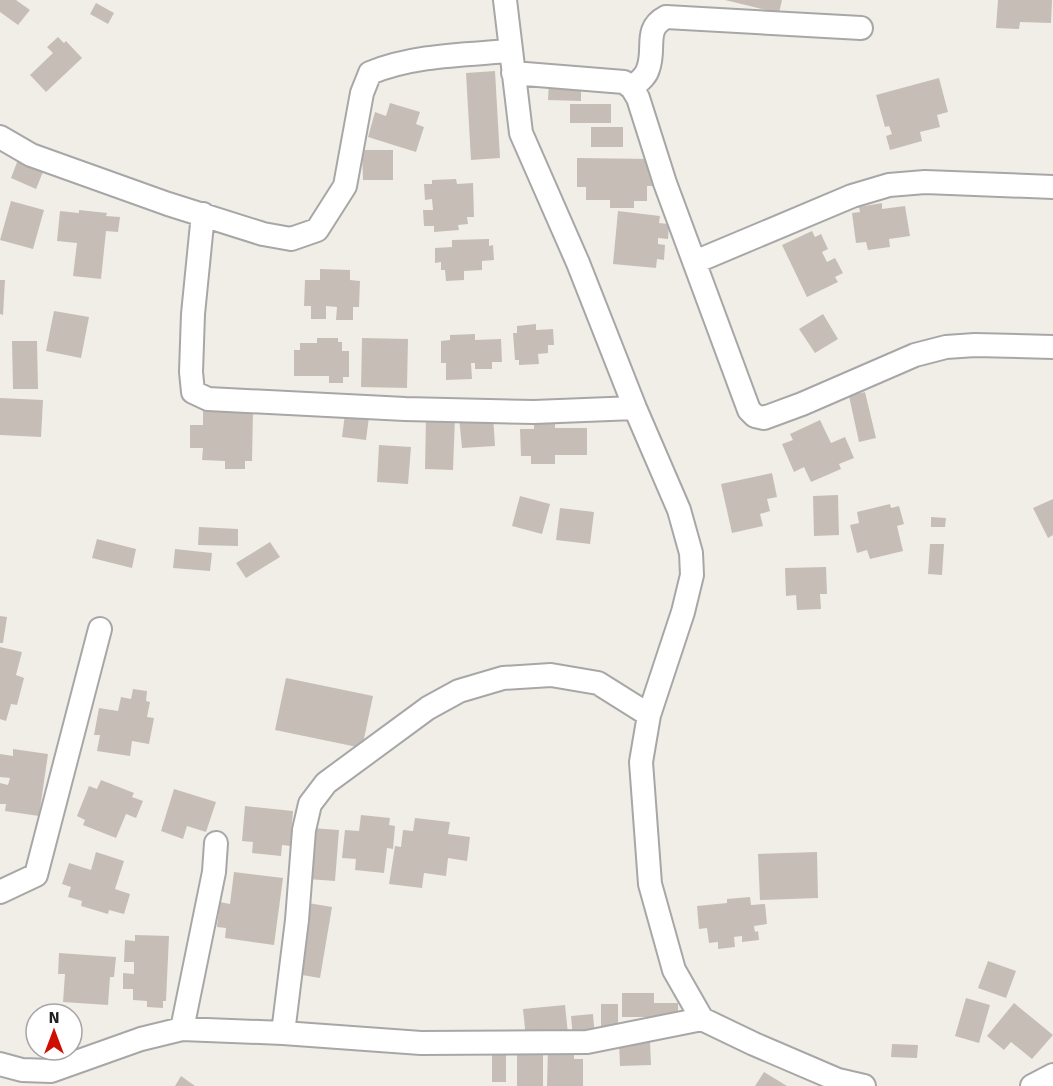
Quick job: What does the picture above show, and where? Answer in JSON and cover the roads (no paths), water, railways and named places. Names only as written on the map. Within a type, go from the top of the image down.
[{"type":"street","points":[[505,0],[521,133],[578,263],[635,408],[679,510],[691,553],[692,575],[683,612],[649,715],[641,762],[650,884],[674,969],[702,1019],[838,1080],[864,1086]]},
{"type":"street","points":[[632,88],[647,73],[652,58],[652,30],[657,22],[666,17],[861,28]]},
{"type":"street","points":[[0,136],[31,155],[168,204],[263,234],[291,239],[317,230],[345,186],[362,93],[370,73],[391,64],[434,58],[512,62],[624,82],[632,88],[638,98],[665,183],[749,410],[755,416],[764,418],[915,355],[946,347],[1053,346]]},
{"type":"street","points":[[695,262],[852,196],[889,185],[925,182],[1053,187]]},
{"type":"street","points":[[203,214],[193,314],[191,372],[194,392],[198,396],[208,399],[405,409],[534,412],[635,408]]},
{"type":"street","points":[[0,892],[36,874],[100,629]]},
{"type":"street","points":[[283,1033],[297,920],[304,830],[310,804],[326,783],[428,708],[459,691],[503,678],[551,675],[597,683],[649,715]]},
{"type":"street","points":[[182,1029],[214,872],[216,843]]},
{"type":"street","points":[[0,1065],[22,1070],[51,1071],[141,1039],[182,1029],[283,1033],[421,1043],[587,1042],[702,1019]]},
{"type":"street","points":[[1032,1086],[1053,1076]]}]
